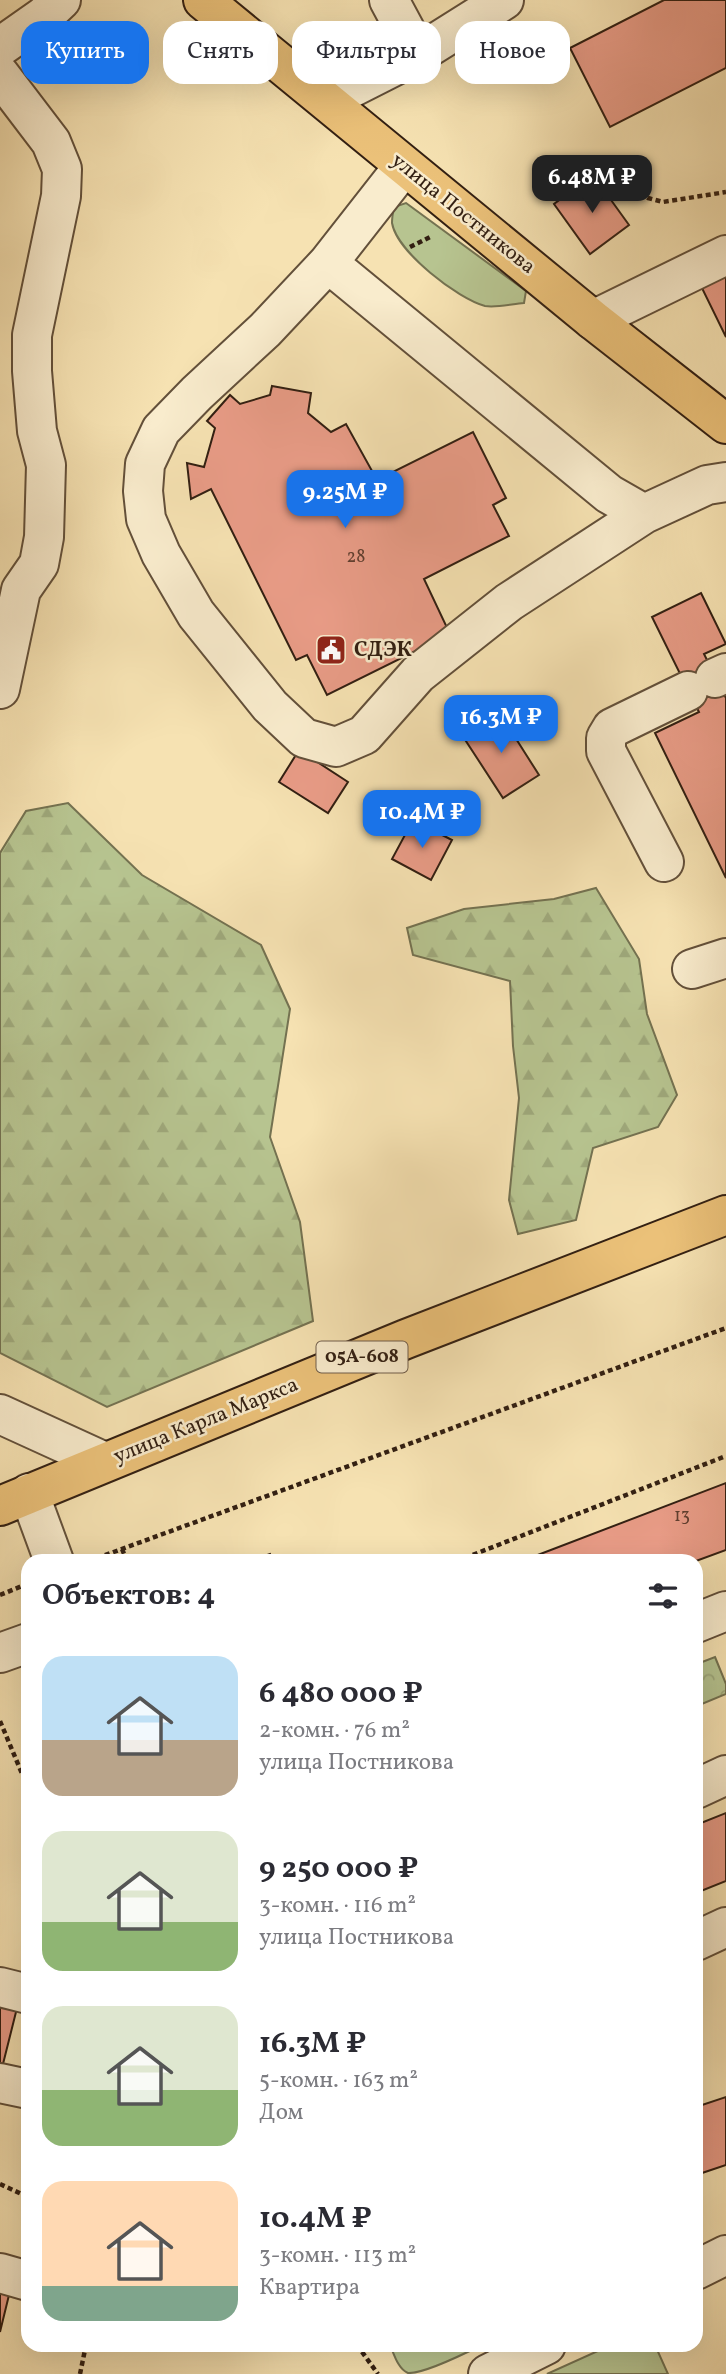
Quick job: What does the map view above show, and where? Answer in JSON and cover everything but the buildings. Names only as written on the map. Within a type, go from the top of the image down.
[{"type":"main road","name":"улица Постникова","points":[[203,0],[593,320],[726,424]]},
{"type":"main road","name":"улица Карла Маркса","points":[[15,1499],[407,1339],[726,1215]]},
{"type":"street","points":[[0,47],[44,16],[61,0]]},
{"type":"street","points":[[388,0],[400,21]]},
{"type":"street","points":[[441,40],[504,0]]},
{"type":"street","points":[[0,75],[51,142],[62,169],[61,196],[32,335],[37,431],[46,465],[44,537],[39,564],[10,589],[0,689]]},
{"type":"street","points":[[351,88],[359,84]]},
{"type":"street","points":[[404,166],[328,263],[265,330],[161,430],[145,464],[143,491],[146,519],[161,554],[196,614],[270,706],[304,738],[335,747],[364,735],[418,674],[509,602],[644,514],[707,485],[726,482]]},
{"type":"street","points":[[593,320],[726,255]]},
{"type":"street","points":[[328,263],[608,494],[644,514]]},
{"type":"street","points":[[664,862],[606,751],[606,738],[612,728],[710,681]]},
{"type":"street","points":[[0,1414],[105,1462]]},
{"type":"street","points":[[15,1499],[50,1554]]},
{"type":"street","points":[[703,1620],[726,1611]]},
{"type":"street","points":[[0,1653],[21,1646]]},
{"type":"street","points":[[703,1786],[726,1775]]},
{"type":"street","points":[[703,1938],[726,1927]]},
{"type":"street","points":[[0,1987],[21,1992]]},
{"type":"street","points":[[0,2083],[21,2088]]},
{"type":"street","points":[[703,2266],[726,2255]]},
{"type":"street","points":[[0,2273],[21,2279]]},
{"type":"street","points":[[488,2374],[532,2352]]},
{"type":"path","points":[[597,166],[648,198],[663,202],[726,192]]},
{"type":"path","points":[[108,1554],[726,1328]]},
{"type":"path","points":[[475,1554],[726,1456]]},
{"type":"path","points":[[122,1549],[124,1554]]},
{"type":"path","points":[[0,1595],[21,1587]]},
{"type":"path","points":[[0,1721],[21,1771]]},
{"type":"path","points":[[0,2183],[21,2194]]},
{"type":"path","points":[[80,2374],[85,2352]]},
{"type":"path","points":[[362,2352],[378,2374]]},
{"type":"green space","points":[[406,203],[526,291],[524,303],[485,306],[473,302],[430,273],[396,235],[392,223],[394,207]]},
{"type":"green space","points":[[68,803],[142,875],[261,945],[290,1009],[270,1137],[300,1222],[313,1321],[107,1407],[0,1353],[0,853],[26,811]]},
{"type":"green space","points":[[596,888],[639,959],[647,1014],[677,1095],[658,1127],[593,1148],[576,1220],[518,1234],[509,1200],[519,1098],[510,981],[413,955],[407,928],[464,909],[554,899]]},
{"type":"green space","points":[[715,1657],[726,1684],[726,1694],[703,1704],[703,1662]]},
{"type":"green space","points":[[393,2352],[468,2352],[415,2372],[408,2373],[399,2365]]},
{"type":"green space","points":[[596,2352],[658,2352],[668,2374],[547,2374]]},
{"type":"place","name":"СДЭК","points":[[331,650]]}]
